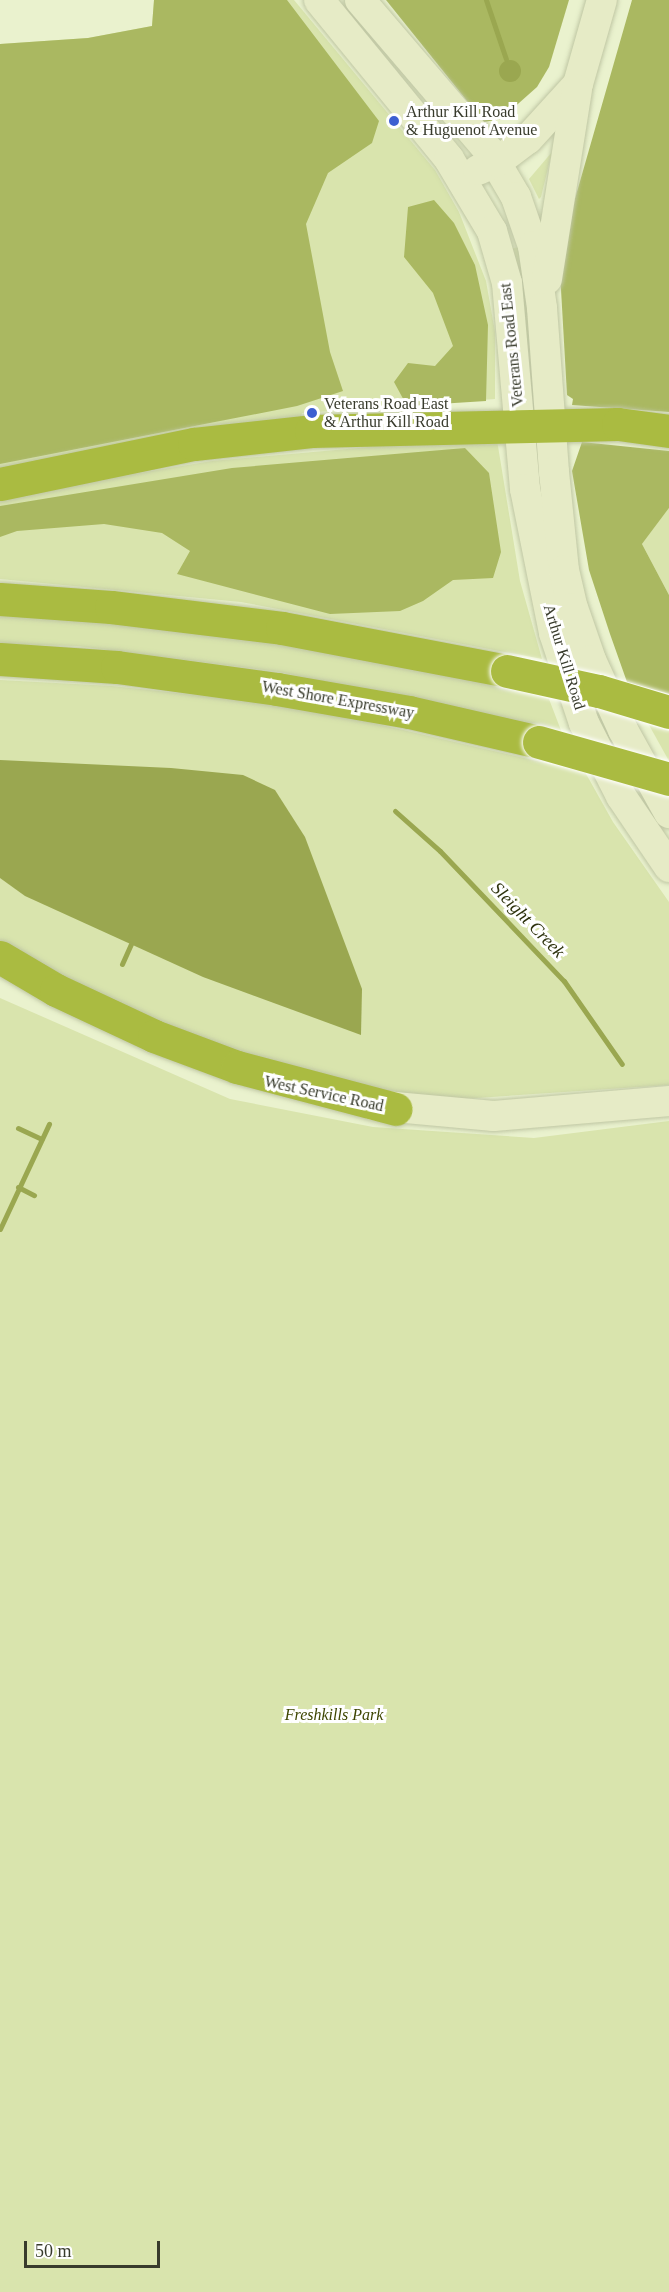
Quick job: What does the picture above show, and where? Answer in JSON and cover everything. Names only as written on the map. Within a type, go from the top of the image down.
[{"type":"highway","points":[[0,484],[194,444],[311,431],[618,424],[669,431]]},
{"type":"highway","points":[[0,599],[111,607],[282,628],[507,671],[599,691],[669,712]]},
{"type":"highway","name":"West Shore Expressway","points":[[0,659],[117,667],[278,688],[410,712],[539,742],[669,779]]},
{"type":"highway","points":[[0,957],[56,990],[154,1036],[237,1067],[396,1109]]},
{"type":"street","name":"Veterans Road East","points":[[319,0],[390,83],[461,177],[492,231],[507,283],[535,426]]},
{"type":"street","name":"Veterans Road East","points":[[360,0],[497,162],[516,197],[533,246],[542,308],[535,426]]},
{"type":"street","points":[[542,308],[578,84],[602,0]]},
{"type":"street","points":[[461,177],[497,162],[550,119],[578,84]]},
{"type":"street","name":"Arthur Kill Road","points":[[535,426],[573,608],[591,660],[623,730],[669,813]]},
{"type":"street","name":"Arthur Kill Road","points":[[535,426],[536,555],[554,633],[581,712],[621,796],[669,867]]},
{"type":"street","name":"West Service Road","points":[[0,973],[173,1050],[258,1079],[396,1109],[494,1116],[669,1101]]},
{"type":"green space","points":[[154,0],[294,0],[435,170],[459,212],[486,281],[495,332],[495,399],[302,413],[300,421],[0,476],[0,44],[88,38],[152,26]]},
{"type":"green space","points":[[552,152],[541,197],[539,199],[529,179]]},
{"type":"green space","points":[[520,247],[536,349],[525,350],[509,249]]},
{"type":"green space","points":[[494,436],[497,440],[520,581],[542,659],[241,602],[0,579],[0,496],[212,461]]},
{"type":"green space","points":[[669,508],[669,595],[642,544]]},
{"type":"green space","points":[[0,612],[291,640],[497,684],[549,699],[562,733],[280,672],[77,646],[0,644]]},
{"type":"green space","points":[[0,680],[112,686],[299,706],[585,772],[613,822],[669,902],[669,1085],[432,1101],[254,1062],[119,1007],[0,946]]},
{"type":"green space","points":[[649,725],[669,731],[669,761]]},
{"type":"green space","name":"Freshkills Park","points":[[0,998],[230,1099],[373,1127],[534,1138],[669,1121],[669,2292],[0,2292]]},
{"type":"shaded area","points":[[154,0],[287,0],[379,121],[372,143],[328,173],[306,224],[330,352],[343,391],[297,406],[0,464],[0,44],[88,38],[152,26]]},
{"type":"shaded area","points":[[386,0],[569,0],[549,67],[537,87],[501,119],[484,122]]},
{"type":"shaded area","points":[[632,0],[669,0],[669,412],[572,405],[573,399],[567,395],[560,272],[568,223]]},
{"type":"shaded area","points":[[506,60],[514,60],[521,67],[521,75],[514,82],[506,82],[499,75],[499,67]]},
{"type":"shaded area","points":[[434,200],[454,223],[475,265],[488,325],[486,401],[407,406],[394,382],[408,363],[435,366],[453,346],[433,293],[404,257],[408,207]]},
{"type":"shaded area","points":[[582,442],[669,451],[669,508],[642,544],[669,595],[669,694],[627,682],[610,634],[589,570],[572,471]]},
{"type":"shaded area","points":[[465,448],[489,473],[501,552],[493,578],[453,580],[423,601],[400,611],[330,614],[177,574],[190,551],[162,533],[104,524],[17,531],[0,537],[0,506],[232,468]]},
{"type":"shaded area","points":[[0,760],[171,768],[243,775],[275,790],[305,837],[362,989],[361,1035],[203,977],[25,896],[0,878]]},
{"type":"waterway","points":[[486,0],[506,59]]},
{"type":"waterway","name":"Sleight Creek","points":[[395,811],[440,851],[564,981],[622,1064]]},
{"type":"waterway","points":[[122,964],[131,944]]},
{"type":"waterway","points":[[0,1229],[49,1124]]},
{"type":"waterway","points":[[18,1128],[42,1139]]},
{"type":"waterway","points":[[18,1187],[34,1195]]},
{"type":"place","name":"Arthur Kill Road & Huguenot Avenue","points":[[394,121]]},
{"type":"place","name":"Veterans Road East & Arthur Kill Road","points":[[312,413]]}]
